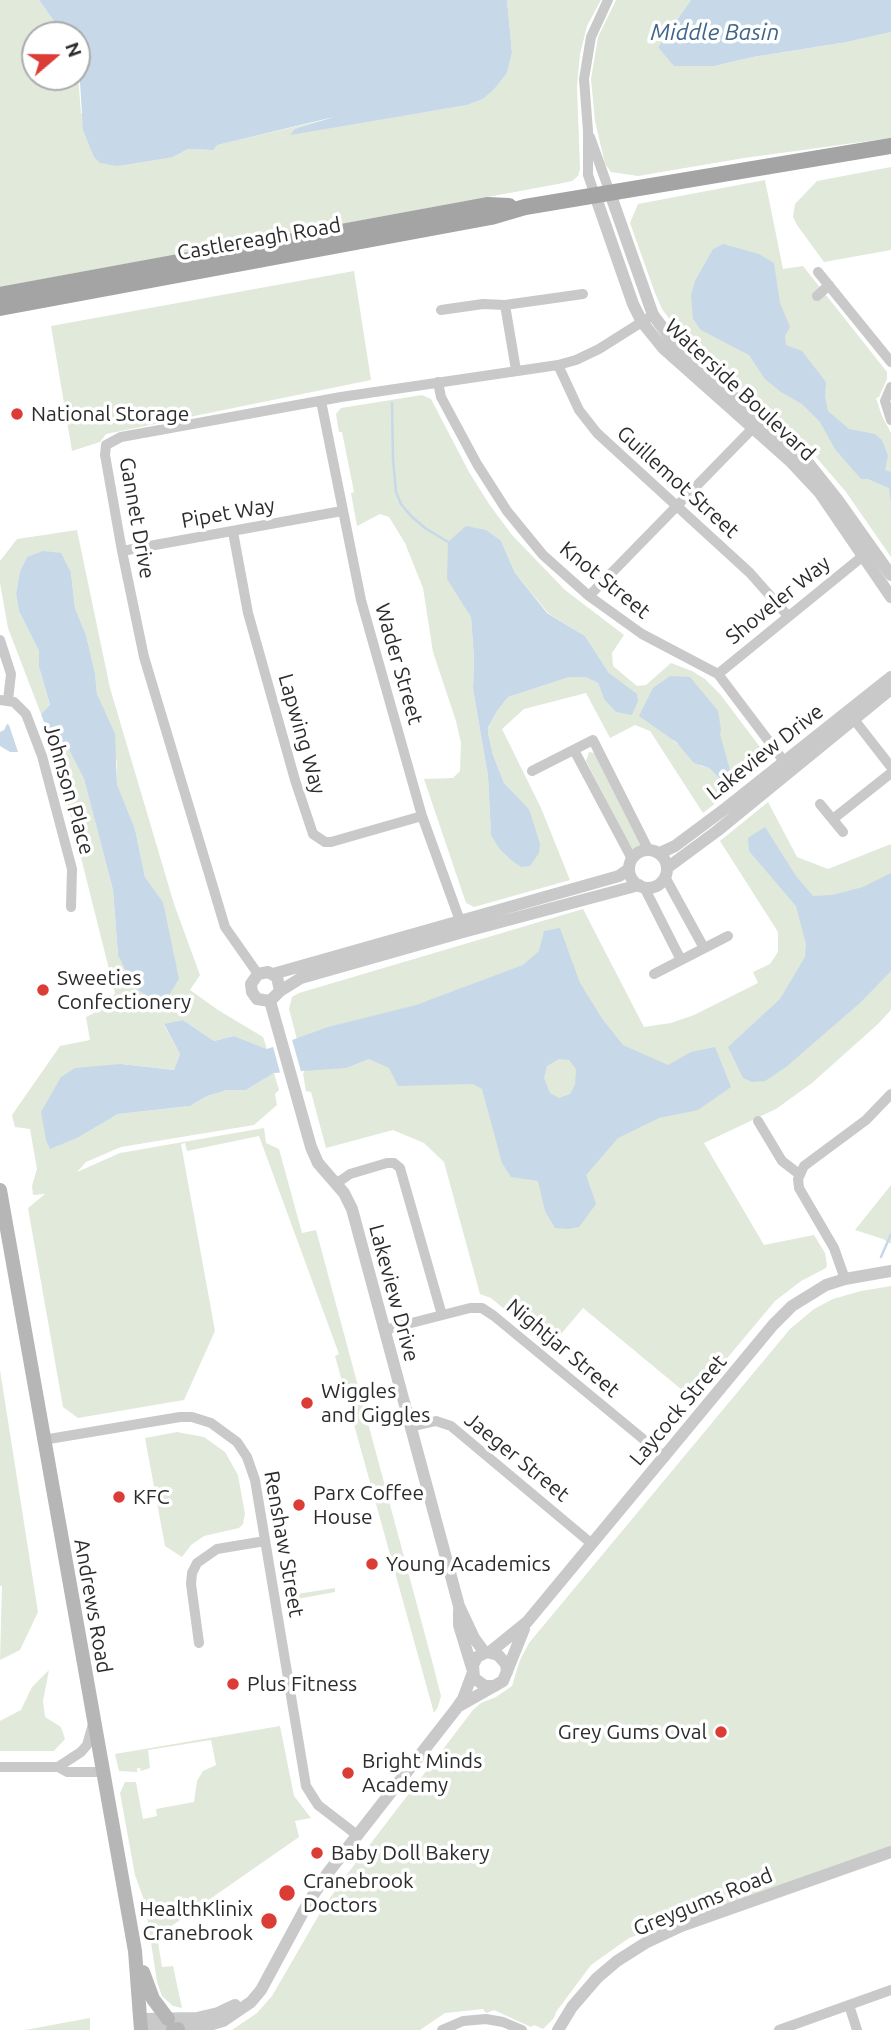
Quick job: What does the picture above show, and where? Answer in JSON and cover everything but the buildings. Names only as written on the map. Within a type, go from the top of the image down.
[{"type":"main road","name":"Castlereagh Road","points":[[0,308],[491,217],[525,207],[891,146]]},
{"type":"main road","name":"Castlereagh Road","points":[[0,295],[487,205],[525,207]]},
{"type":"main road","name":"Andrews Road","points":[[0,1190],[135,1951],[141,2026]]},
{"type":"main road","points":[[135,1951],[153,1999],[173,2026]]},
{"type":"street","points":[[602,194],[588,131],[584,79],[586,58],[594,29],[608,0]]},
{"type":"street","name":"Waterside Boulevard","points":[[602,194],[648,318],[663,348],[790,461],[820,493],[891,597]]},
{"type":"street","points":[[818,272],[891,362]]},
{"type":"street","points":[[817,296],[829,285]]},
{"type":"street","points":[[441,310],[483,304],[505,305],[583,293]]},
{"type":"street","points":[[505,305],[516,370]]},
{"type":"street","name":"Waterside Boulevard","points":[[648,318],[808,464],[837,499],[891,575]]},
{"type":"street","name":"Gannet Drive","points":[[258,974],[225,927],[144,657],[122,551],[105,455],[106,445],[113,439],[321,401],[558,365],[599,349],[648,318]]},
{"type":"street","name":"Guillemot Street","points":[[558,365],[579,410],[597,433],[750,573],[788,616]]},
{"type":"street","name":"Knot Street","points":[[438,382],[441,397],[477,464],[507,512],[543,555],[589,597],[657,644],[718,674],[787,766]]},
{"type":"street","points":[[891,387],[885,401],[891,420]]},
{"type":"street","name":"Wader Street","points":[[321,401],[361,600],[422,816],[462,927]]},
{"type":"street","points":[[589,597],[752,429]]},
{"type":"street","name":"Pipet Way","points":[[122,551],[342,511]]},
{"type":"street","name":"Lapwing Way","points":[[233,532],[248,613],[313,834],[325,842],[331,842],[422,816]]},
{"type":"street","name":"Shoveler Way","points":[[718,674],[863,556]]},
{"type":"street","points":[[0,640],[11,674],[4,700]]},
{"type":"street","name":"Lakeview Drive","points":[[666,872],[728,814],[851,715],[891,677]]},
{"type":"street","name":"Lakeview Drive","points":[[851,715],[891,689]]},
{"type":"street","name":"Johnson Place","points":[[4,700],[14,702],[26,714],[43,756],[72,869],[71,907]]},
{"type":"street","points":[[851,715],[891,766]]},
{"type":"street","points":[[532,771],[593,740],[666,872],[704,948]]},
{"type":"street","points":[[574,750],[630,864],[631,876],[641,886],[681,960]]},
{"type":"street","points":[[833,819],[891,773]]},
{"type":"street","points":[[820,804],[843,832]]},
{"type":"street","name":"Lakeview Drive","points":[[654,851],[675,846],[728,814]]},
{"type":"street","points":[[654,851],[636,853],[620,876],[462,927],[302,978],[280,991],[270,1001],[257,999],[252,992],[252,980],[263,972],[273,974],[462,927],[641,886],[657,886],[666,872]]},
{"type":"street","points":[[654,974],[728,936]]},
{"type":"street","points":[[273,974],[280,981],[280,991]]},
{"type":"street","name":"Lakeview Drive","points":[[270,1001],[314,1156],[323,1170],[337,1183],[352,1209],[459,1606],[474,1638],[488,1652]]},
{"type":"street","points":[[845,1279],[835,1248],[799,1188],[799,1174],[804,1167],[866,1120],[891,1094]]},
{"type":"street","points":[[758,1121],[782,1161],[799,1174]]},
{"type":"street","points":[[337,1183],[350,1174],[387,1163],[394,1163],[400,1168],[442,1315]]},
{"type":"street","name":"Laycock Street","points":[[488,1652],[527,1622],[792,1306],[808,1294],[845,1279],[891,1272]]},
{"type":"street","name":"Nightjar Street","points":[[384,1331],[470,1308],[482,1308],[665,1457]]},
{"type":"street","name":"Renshaw Street","points":[[43,1440],[166,1418],[192,1417],[211,1423],[229,1434],[247,1457],[255,1480],[306,1786],[318,1805],[357,1835]]},
{"type":"street","name":"Jaeger Street","points":[[410,1427],[436,1421],[451,1426],[593,1544]]},
{"type":"street","points":[[199,1643],[191,1584],[197,1563],[217,1549],[265,1541]]},
{"type":"street","name":"Lakeview Drive","points":[[459,1606],[458,1625],[473,1670]]},
{"type":"street","name":"Laycock Street","points":[[507,1673],[510,1659],[527,1622]]},
{"type":"street","points":[[141,2026],[173,2026],[228,2009],[245,1998],[268,1973],[308,1903],[357,1835],[463,1699],[477,1657],[488,1652],[503,1658],[507,1673],[503,1681],[456,1709]]},
{"type":"street","points":[[473,1670],[480,1684],[495,1686]]},
{"type":"street","points":[[0,1767],[58,1767],[77,1757],[87,1745],[93,1724]]},
{"type":"street","points":[[58,1767],[67,1772],[102,1772]]},
{"type":"street","name":"Greygums Road","points":[[558,2030],[572,2007],[597,1978],[625,1955],[647,1942],[681,1926],[891,1852]]},
{"type":"street","points":[[779,2030],[891,1990]]},
{"type":"street","points":[[849,2005],[857,2030]]},
{"type":"street","points":[[442,2030],[463,2021],[477,2019],[503,2022],[523,2030]]},
{"type":"green space","points":[[0,0],[39,0],[54,21],[21,21],[21,91],[79,91],[81,113],[173,157],[188,149],[213,150],[216,145],[346,115],[296,129],[291,134],[467,105],[483,99],[507,73],[512,53],[507,0],[601,0],[587,26],[580,54],[577,86],[580,169],[578,176],[572,181],[0,287]]},
{"type":"green space","points":[[616,0],[691,0],[658,47],[714,66],[891,32],[891,138],[638,176],[611,172],[605,164],[595,121],[591,79],[598,37]]},
{"type":"green space","points":[[891,167],[891,250],[824,262],[793,217],[795,204],[817,181]]},
{"type":"green space","points":[[765,180],[783,269],[803,266],[887,372],[887,379],[876,398],[891,433],[891,557],[846,492],[816,457],[820,453],[815,447],[810,450],[682,336],[662,309],[630,223],[638,204]]},
{"type":"green space","points":[[354,271],[371,380],[106,434],[100,442],[72,451],[51,326]]},
{"type":"green space","points":[[422,395],[431,399],[469,472],[512,535],[565,590],[624,635],[612,653],[613,666],[637,686],[646,685],[671,663],[705,679],[720,694],[766,755],[765,764],[703,813],[650,731],[635,725],[610,738],[586,693],[524,709],[502,729],[541,808],[570,880],[474,907],[466,903],[424,779],[453,778],[460,771],[461,743],[433,652],[423,588],[405,543],[389,517],[380,514],[357,526],[351,493],[354,492],[336,414],[341,408]],"holes":[[[501,541],[515,573],[548,613],[585,636],[609,673],[626,687],[604,699],[598,683],[587,677],[568,677],[508,697],[497,711],[488,733],[504,783],[529,809],[491,835],[488,776],[473,689],[471,617]],[[721,728],[719,734],[733,781],[727,786],[673,740]]]},
{"type":"green space","points":[[77,530],[110,688],[174,904],[200,975],[190,990],[263,1037],[267,1049],[234,1036],[214,1041],[183,1020],[164,1025],[180,1054],[174,1070],[121,1064],[79,1137],[118,1114],[190,1106],[207,1096],[227,1090],[246,1090],[274,1073],[279,1090],[275,1094],[277,1105],[254,1125],[121,1147],[86,1162],[77,1172],[120,1153],[264,1128],[266,1143],[279,1149],[302,1233],[316,1230],[441,1696],[434,1713],[335,1356],[339,1354],[259,1136],[187,1151],[185,1143],[181,1144],[215,1331],[184,1400],[78,1418],[63,1407],[28,1208],[45,1194],[33,1195],[32,1186],[37,1169],[30,1129],[15,1127],[12,1115],[60,1046],[90,1040],[86,1017],[108,1006],[115,993],[50,742],[66,744],[84,779],[113,890],[118,955],[163,902],[145,877],[135,829],[117,784],[117,762],[97,694],[86,635],[75,608],[71,573],[27,557],[20,571],[16,594],[19,611],[39,651],[39,667],[50,706],[41,714],[8,628],[0,583],[0,561],[17,539]]},
{"type":"green space","points":[[589,752],[595,753],[643,845],[633,850],[627,840],[586,761]]},
{"type":"green space","points":[[768,802],[797,857],[828,869],[891,844],[891,1010],[812,1083],[776,1109],[704,1143],[764,1245],[814,1235],[825,1253],[827,1265],[775,1301],[693,1399],[583,1308],[550,1347],[491,1298],[480,1294],[444,1162],[424,1143],[393,1130],[326,1148],[311,1092],[306,1091],[303,1074],[305,1070],[289,1009],[292,997],[299,993],[583,909],[644,1027],[671,1023],[694,1015],[758,983],[753,972],[770,964],[778,952],[778,932],[720,841]]},
{"type":"green space","points":[[891,1185],[891,1244],[855,1230]]},
{"type":"green space","points":[[891,1286],[891,1847],[629,1938],[591,1965],[554,2018],[543,2029],[534,2025],[531,2027],[494,2010],[486,2013],[483,2009],[445,2013],[420,2030],[232,2030],[257,2013],[272,1996],[323,1908],[473,1710],[512,1686],[520,1660],[529,1643],[790,1329],[814,1309],[833,1299]]},
{"type":"green space","points":[[0,1370],[38,1612],[20,1650],[0,1660],[2,1586]]},
{"type":"green space","points":[[177,1432],[204,1437],[225,1452],[238,1475],[245,1514],[243,1524],[239,1528],[204,1536],[191,1545],[182,1557],[165,1546],[145,1438]]},
{"type":"green space","points":[[292,1570],[297,1594],[335,1588],[335,1592],[292,1600],[287,1571]]},
{"type":"green space","points":[[49,1670],[43,1701],[45,1717],[61,1727],[65,1739],[54,1751],[0,1751],[0,1721],[21,1710],[32,1687]]},
{"type":"green space","points":[[280,1726],[294,1796],[311,1818],[295,1821],[299,1837],[157,1936],[162,1967],[173,1966],[182,2008],[173,2006],[162,1996],[157,1982],[145,1903],[135,1875],[120,1793],[125,1782],[136,1782],[143,1819],[157,1816],[156,1809],[194,1802],[197,1781],[203,1771],[216,1765],[211,1740],[148,1750],[150,1768],[141,1771],[137,1768],[137,1772],[119,1771],[115,1754]]},
{"type":"green space","points":[[90,2018],[90,2030],[25,2030]]},
{"type":"water","points":[[39,0],[507,0],[512,53],[507,73],[494,89],[483,99],[467,105],[290,135],[295,129],[334,117],[217,145],[213,150],[188,149],[173,157],[117,166],[100,163],[94,157],[83,130],[81,91],[91,91],[91,21],[54,21]]},
{"type":"water","name":"Middle Basin","points":[[691,0],[891,0],[891,32],[714,66],[674,66],[658,47]]},
{"type":"water","points":[[723,244],[759,254],[774,263],[780,303],[790,327],[785,336],[786,345],[802,351],[826,382],[828,411],[849,429],[875,434],[882,440],[888,456],[885,470],[891,472],[891,503],[889,488],[868,479],[861,479],[835,449],[820,422],[802,404],[765,379],[749,355],[701,330],[693,319],[691,295],[695,281],[713,249]]},
{"type":"water","points":[[466,526],[486,530],[501,541],[515,573],[547,613],[585,636],[609,673],[637,694],[638,701],[632,715],[616,712],[604,699],[598,683],[586,677],[569,677],[508,697],[497,711],[488,728],[493,755],[504,783],[529,809],[540,844],[539,853],[530,866],[521,867],[510,859],[491,835],[488,776],[473,689],[471,617],[447,579],[448,542]]},
{"type":"water","points":[[43,551],[61,553],[71,573],[75,608],[86,635],[97,694],[115,734],[117,784],[135,829],[145,877],[163,902],[179,979],[167,998],[153,1000],[134,987],[118,955],[113,890],[84,779],[66,744],[51,742],[41,714],[50,705],[39,667],[39,651],[19,611],[16,594],[20,571],[27,557]]},
{"type":"water","points":[[670,676],[690,677],[718,711],[720,734],[733,781],[728,787],[709,768],[694,763],[676,742],[639,716],[653,688]]},
{"type":"water","points":[[7,724],[18,752],[10,752],[0,746],[0,732]]},
{"type":"water","points":[[765,827],[796,876],[813,896],[832,895],[863,887],[891,873],[891,971],[861,1002],[786,1067],[765,1081],[752,1082],[743,1078],[728,1047],[780,999],[805,957],[806,944],[796,906],[749,851],[748,838]]},
{"type":"water","points":[[560,928],[580,983],[603,1020],[623,1045],[668,1065],[691,1052],[715,1047],[731,1087],[698,1110],[659,1118],[618,1138],[586,1175],[596,1204],[579,1227],[555,1228],[545,1211],[538,1181],[511,1177],[502,1163],[482,1089],[473,1084],[398,1086],[389,1068],[369,1059],[346,1068],[274,1073],[246,1090],[227,1090],[207,1096],[190,1106],[118,1114],[79,1137],[50,1149],[46,1140],[41,1112],[61,1077],[75,1068],[121,1064],[174,1070],[180,1054],[164,1024],[183,1020],[214,1041],[234,1036],[267,1049],[328,1027],[416,1005],[523,965],[539,951],[544,931]],"holes":[[[559,1059],[569,1060],[576,1069],[575,1085],[570,1094],[559,1098],[550,1093],[544,1078],[547,1066]]]},
{"type":"pier","points":[[291,1036],[302,1075],[281,1076],[272,1043]]},
{"type":"waterway","points":[[392,403],[396,492],[401,504],[411,516],[448,542]]},
{"type":"waterway","points":[[881,1257],[891,1234]]},
{"type":"place","name":"National Storage","points":[[17,414]]},
{"type":"place","name":"Sweeties Confectionery","points":[[43,990]]},
{"type":"place","name":"Wiggles and Giggles","points":[[307,1403]]},
{"type":"place","name":"KFC","points":[[119,1497]]},
{"type":"place","name":"Parx Coffee House","points":[[299,1505]]},
{"type":"place","name":"Young Academics","points":[[372,1564]]},
{"type":"place","name":"Plus Fitness","points":[[233,1684]]},
{"type":"place","name":"Grey Gums Oval","points":[[721,1732]]},
{"type":"place","name":"Bright Minds Academy","points":[[348,1773]]},
{"type":"place","name":"Baby Doll Bakery","points":[[317,1853]]},
{"type":"place","name":"Cranebrook Doctors","points":[[287,1893]]},
{"type":"place","name":"HealthKlinix Cranebrook","points":[[269,1921]]}]
